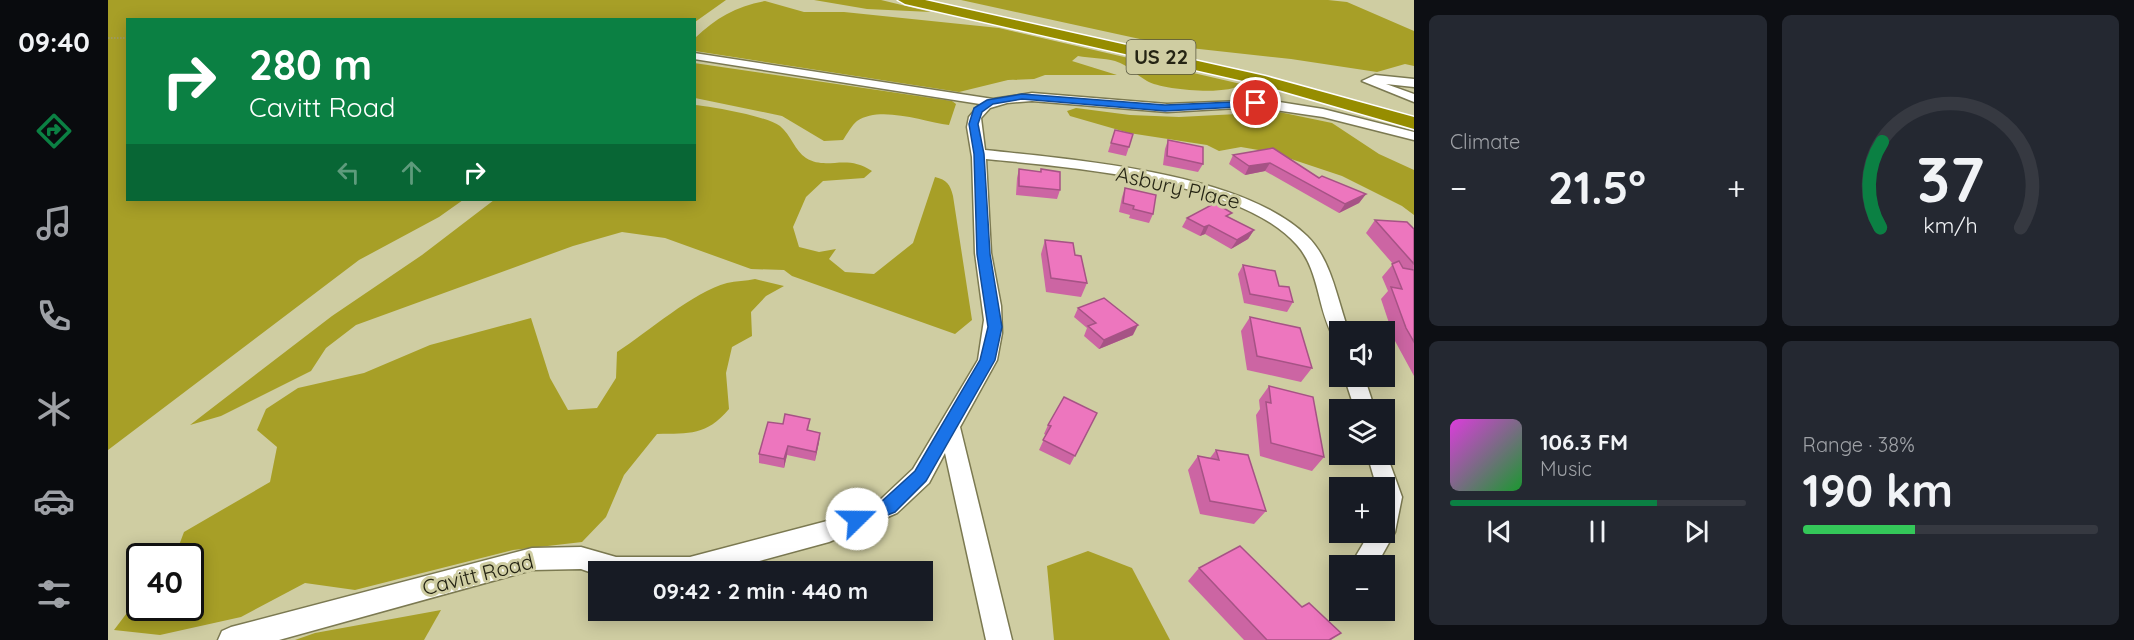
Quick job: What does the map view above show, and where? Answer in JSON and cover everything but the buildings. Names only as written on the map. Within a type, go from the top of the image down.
[{"type":"highway","name":"US 22","points":[[905,0],[1265,81],[1414,123]]},
{"type":"highway","name":"US 22","points":[[927,0],[1267,76],[1414,115]]},
{"type":"street","points":[[696,56],[990,102],[1022,96],[1165,108],[1268,104],[1327,114],[1414,136]]},
{"type":"street","points":[[1414,83],[1374,79],[1368,81],[1414,98]]},
{"type":"street","name":"Cavitt Road","points":[[231,640],[532,559],[581,558],[616,569],[690,568],[829,531],[889,506],[921,476],[987,360],[994,335],[984,254],[979,154],[974,124],[975,116],[982,106],[990,102]]},
{"type":"street","name":"Asbury Place","points":[[979,154],[1089,167],[1201,190],[1264,210],[1289,227],[1312,253],[1336,321]]},
{"type":"street","points":[[949,425],[999,640]]},
{"type":"path","points":[[108,38],[126,38]]},
{"type":"shaded area","points":[[108,0],[726,0],[696,21],[696,18],[126,18],[126,201],[462,201],[439,217],[359,260],[108,450]]},
{"type":"shaded area","points":[[814,0],[881,0],[931,12],[867,9]]},
{"type":"shaded area","points":[[961,0],[1328,0],[1347,2],[1414,31],[1414,66],[1405,64],[1377,72],[1291,59],[1172,46]]},
{"type":"shaded area","points":[[765,1],[804,12],[844,12],[999,28],[1241,84],[1234,88],[1210,91],[1166,87],[1147,81],[1115,61],[1078,56],[1072,61],[1117,75],[1045,75],[1034,79],[1008,80],[959,92],[696,51],[696,37],[711,24],[727,14]]},
{"type":"shaded area","points":[[696,63],[952,101],[956,104],[949,125],[903,116],[878,114],[857,121],[843,140],[824,141],[782,116],[696,98]]},
{"type":"shaded area","points":[[696,105],[739,112],[773,122],[784,130],[802,155],[814,162],[854,163],[872,171],[864,178],[823,181],[806,197],[793,227],[799,247],[819,252],[836,249],[829,259],[845,272],[874,274],[913,243],[935,177],[945,181],[953,196],[972,320],[955,334],[792,276],[784,270],[751,269],[665,238],[622,232],[573,246],[356,325],[326,348],[311,371],[221,416],[190,425],[332,316],[422,255],[493,201],[696,201]]},
{"type":"shaded area","points":[[1076,108],[1130,115],[1179,117],[1279,112],[1332,123],[1379,154],[1414,170],[1414,215],[1402,206],[1342,176],[1270,152],[1241,147],[1219,151],[1207,145],[1129,133],[1070,116],[1067,111]]},
{"type":"shaded area","points":[[755,279],[784,286],[766,296],[751,312],[752,336],[732,347],[726,373],[729,409],[705,429],[688,433],[657,434],[624,475],[606,517],[582,542],[513,550],[355,590],[305,583],[241,617],[160,635],[114,630],[126,614],[126,621],[204,621],[204,543],[180,543],[184,532],[270,482],[277,447],[257,430],[266,409],[298,388],[364,373],[430,345],[531,318],[550,378],[568,410],[597,408],[616,378],[617,352],[671,313],[700,295],[727,283]]},
{"type":"shaded area","points":[[1088,551],[1132,568],[1170,640],[1054,640],[1047,566]]},
{"type":"shaded area","points":[[441,610],[424,640],[295,640],[315,633]]},
{"type":"route","points":[[857,519],[889,506],[921,476],[987,360],[993,344],[995,327],[984,254],[979,154],[974,124],[978,110],[999,99],[1022,96],[1165,108],[1256,103]]}]
